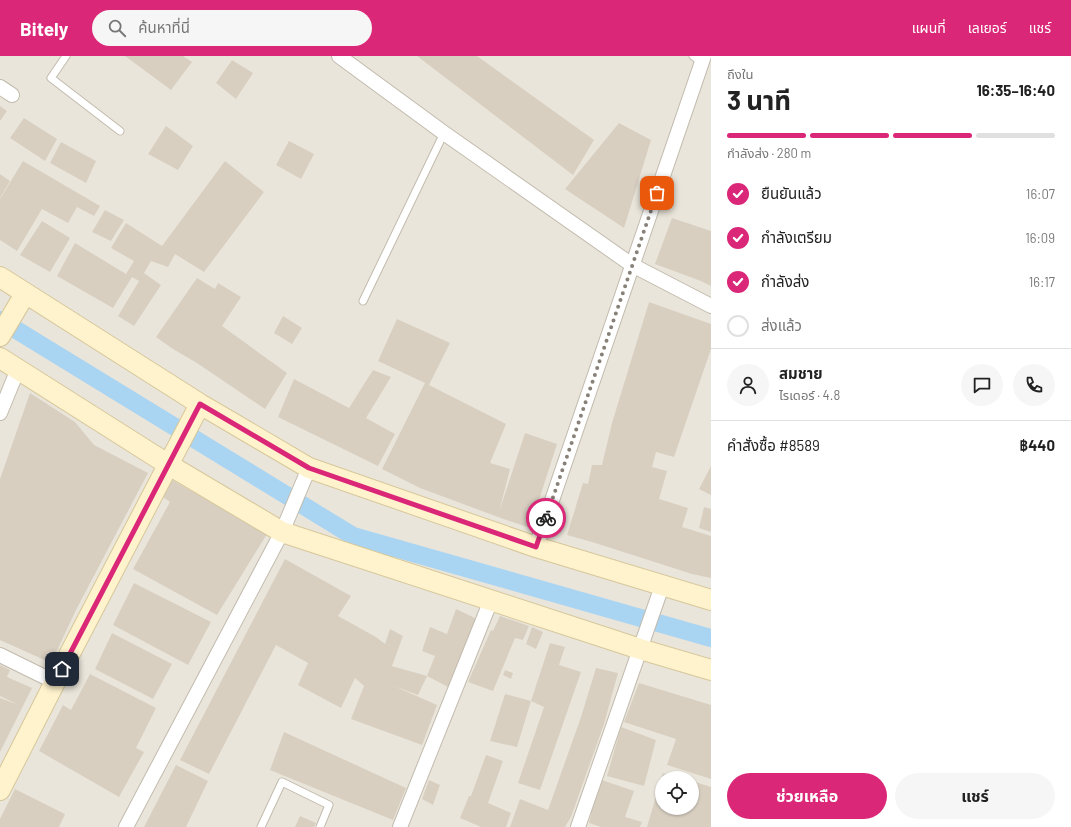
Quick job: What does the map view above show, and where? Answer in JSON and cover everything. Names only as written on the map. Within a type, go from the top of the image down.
[{"type":"street","points":[[339,56],[444,133],[632,265],[711,306]]},
{"type":"street","points":[[536,547],[632,265],[699,58]]},
{"type":"street","points":[[0,86],[12,94]]},
{"type":"street","points":[[0,277],[200,404],[309,468],[536,547],[711,600]]},
{"type":"street","points":[[0,336],[25,294]]},
{"type":"street","points":[[0,358],[169,465],[282,532],[640,649],[711,670]]},
{"type":"street","points":[[0,413],[18,369]]},
{"type":"street","points":[[0,790],[54,682],[200,404]]},
{"type":"street","points":[[126,827],[282,532],[309,468]]},
{"type":"street","points":[[578,827],[662,586]]},
{"type":"street","points":[[400,827],[491,600]]},
{"type":"street","points":[[0,655],[54,682]]},
{"type":"lane","points":[[66,56],[51,78],[120,131]]},
{"type":"lane","points":[[363,301],[444,133]]},
{"type":"lane","points":[[261,827],[282,782],[329,805],[320,827]]},
{"type":"shaded area","points":[[0,56],[711,56],[711,827],[0,827]]},
{"type":"building","points":[[125,56],[183,56],[192,62],[171,90]]},
{"type":"building","points":[[417,56],[477,56],[594,140],[573,175]]},
{"type":"building","points":[[232,60],[253,73],[236,99],[216,83]]},
{"type":"building","points":[[0,106],[7,111],[0,121]]},
{"type":"building","points":[[24,118],[57,139],[45,161],[10,138]]},
{"type":"building","points":[[619,123],[651,140],[624,228],[565,189]]},
{"type":"building","points":[[166,126],[193,146],[178,170],[148,154]]},
{"type":"building","points":[[289,141],[314,154],[301,179],[276,165]]},
{"type":"building","points":[[61,142],[96,161],[86,183],[50,163]]},
{"type":"building","points":[[23,161],[100,206],[94,216],[77,207],[68,223],[42,209],[17,251],[0,240],[0,199]]},
{"type":"building","points":[[225,161],[264,192],[204,272],[175,254],[168,267],[151,261],[144,273],[161,285],[134,326],[118,316],[139,281],[132,277],[113,308],[57,276],[75,243],[126,274],[134,261],[111,248],[126,223],[162,246]]},
{"type":"building","points":[[0,174],[10,181],[0,198]]},
{"type":"building","points":[[105,210],[124,220],[111,241],[92,232]]},
{"type":"building","points":[[672,218],[711,231],[711,286],[655,264]]},
{"type":"building","points":[[42,221],[70,238],[50,272],[20,255]]},
{"type":"building","points":[[197,278],[215,289],[218,283],[241,297],[222,326],[287,373],[265,409],[156,337]]},
{"type":"building","points":[[649,302],[711,324],[711,349],[674,457],[656,452],[652,467],[667,471],[659,499],[688,508],[682,527],[711,536],[711,578],[692,574],[567,535],[583,483],[588,484],[592,465],[602,465],[612,423]]},
{"type":"building","points":[[283,316],[302,328],[292,344],[274,333]]},
{"type":"building","points":[[397,319],[450,343],[429,385],[506,424],[490,463],[510,469],[499,512],[525,433],[557,444],[530,528],[420,488],[382,469],[425,383],[378,361]]},
{"type":"building","points":[[373,370],[391,377],[366,418],[395,434],[378,466],[278,417],[294,379],[349,408]]},
{"type":"building","points":[[30,393],[75,422],[94,445],[148,473],[77,608],[51,663],[0,640],[0,479]]},
{"type":"building","points":[[711,466],[711,495],[699,489]]},
{"type":"building","points":[[172,480],[267,534],[217,615],[133,569],[170,502],[163,497]]},
{"type":"building","points":[[704,507],[711,509],[711,532],[699,528]]},
{"type":"building","points":[[285,559],[351,596],[338,616],[376,637],[385,644],[390,629],[403,636],[392,666],[427,676],[418,695],[394,686],[437,705],[422,745],[351,719],[364,686],[355,678],[341,708],[298,685],[308,663],[276,645],[209,774],[180,760]]},
{"type":"building","points":[[134,583],[211,622],[188,665],[113,625]]},
{"type":"building","points":[[456,609],[477,619],[450,688],[427,676],[435,656],[422,651],[430,627],[447,634]]},
{"type":"building","points":[[500,616],[529,626],[523,640],[515,638],[493,691],[468,682],[491,630],[493,631]]},
{"type":"building","points":[[532,627],[543,632],[536,649],[526,644]]},
{"type":"building","points":[[112,633],[172,664],[153,699],[95,669]]},
{"type":"building","points":[[550,643],[565,647],[559,665],[581,672],[540,790],[518,783],[544,707],[531,701]]},
{"type":"building","points":[[0,665],[10,670],[7,677],[32,688],[0,752],[0,698],[19,705],[0,696]]},
{"type":"building","points":[[596,668],[618,673],[604,724],[571,817],[565,827],[510,827],[520,799],[548,810],[581,717]]},
{"type":"building","points":[[505,670],[513,673],[511,679],[503,675]]},
{"type":"building","points":[[90,674],[156,708],[136,748],[144,752],[119,797],[39,751],[63,705],[71,710]]},
{"type":"building","points":[[639,683],[711,705],[711,779],[699,775],[699,771],[686,771],[667,765],[676,739],[624,722]]},
{"type":"building","points":[[505,694],[531,701],[517,747],[490,741]]},
{"type":"building","points":[[621,727],[656,740],[644,786],[607,776]]},
{"type":"building","points":[[284,732],[406,788],[393,820],[270,770]]},
{"type":"building","points":[[486,755],[503,761],[488,803],[511,813],[506,827],[481,827],[460,818],[469,796],[471,796]]},
{"type":"building","points":[[176,765],[208,781],[186,827],[144,827]]},
{"type":"building","points":[[599,779],[634,791],[625,817],[642,822],[640,827],[601,827],[589,823]]},
{"type":"building","points":[[429,780],[440,785],[433,805],[422,799]]},
{"type":"building","points":[[699,783],[711,787],[711,827],[647,827],[655,800],[655,815],[699,815]]},
{"type":"building","points":[[15,789],[65,814],[59,827],[0,827],[0,819]]},
{"type":"building","points":[[300,816],[316,823],[314,827],[295,827]]},
{"type":"waterway","points":[[0,320],[353,536],[711,638]]},
{"type":"way so far","points":[[546,518],[657,193]]},
{"type":"route","points":[[62,669],[200,404],[309,468],[536,547],[546,518]]}]
